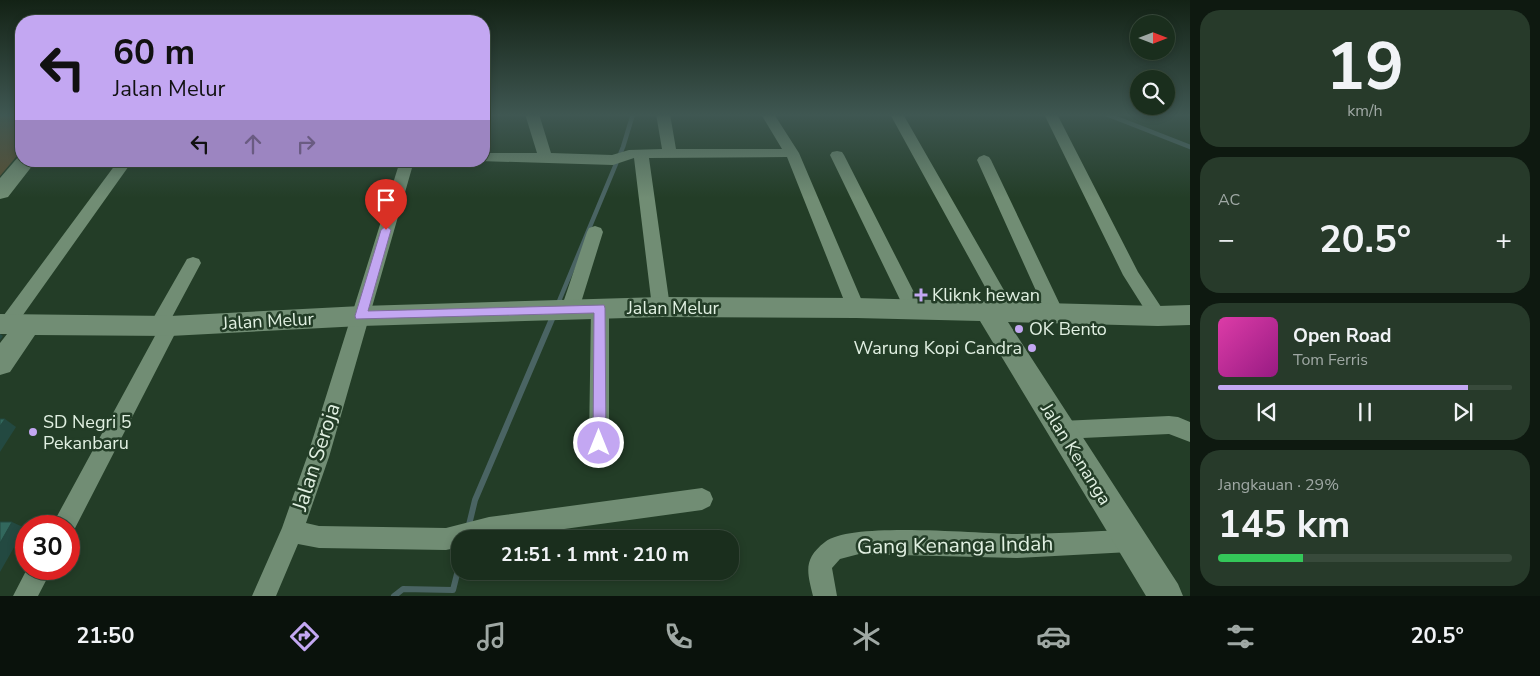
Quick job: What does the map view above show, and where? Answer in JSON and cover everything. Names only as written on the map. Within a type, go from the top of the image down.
[{"type":"street","points":[[540,142],[545,157]]},
{"type":"street","points":[[668,142],[670,153]]},
{"type":"street","points":[[785,142],[792,153],[856,308]]},
{"type":"street","points":[[910,142],[997,312]]},
{"type":"street","points":[[1064,142],[1131,275],[1158,316]]},
{"type":"street","points":[[490,158],[545,157],[613,160],[635,154],[792,153]]},
{"type":"street","points":[[635,154],[661,307]]},
{"type":"street","points":[[837,155],[914,310]]},
{"type":"street","points":[[984,160],[1055,313]]},
{"type":"street","points":[[0,192],[21,167]]},
{"type":"street","points":[[0,364],[11,324],[121,167]]},
{"type":"street","name":"Jalan Seroja","points":[[264,596],[292,531],[318,457],[405,167]]},
{"type":"street","points":[[558,309],[595,232]]},
{"type":"street","points":[[70,515],[164,327],[193,263]]},
{"type":"street","name":"Jalan Melur","points":[[11,324],[164,327],[360,316],[661,307],[856,308],[1190,316]]},
{"type":"street","points":[[599,443],[600,308]]},
{"type":"street","name":"Jalan Kenanga","points":[[997,312],[1061,430],[1166,596]]},
{"type":"street","points":[[1061,430],[1169,425],[1178,426],[1190,433]]},
{"type":"street","points":[[292,531],[319,537],[446,539],[489,528],[702,499]]},
{"type":"street","name":"Gang Kenanga Indah","points":[[825,596],[820,576],[820,563],[834,549],[859,543],[1017,546],[1130,541]]},
{"type":"street","points":[[25,596],[34,580]]},
{"type":"shaded area","points":[[0,142],[15,142],[15,158],[0,176]]},
{"type":"building","points":[[0,419],[5,419],[0,426]]},
{"type":"building","points":[[0,522],[12,522],[0,543]]},
{"type":"waterway","points":[[557,306],[625,142]]},
{"type":"waterway","points":[[1177,142],[1190,147]]},
{"type":"waterway","points":[[551,321],[554,314]]},
{"type":"waterway","points":[[468,529],[475,500],[552,319]]},
{"type":"waterway","points":[[394,596],[403,589],[453,590],[456,580]]},
{"type":"place","name":"Kliknk hewan","points":[[921,295]]},
{"type":"place","name":"OK Bento","points":[[1019,329]]},
{"type":"place","name":"Warung Kopi Candra","points":[[1032,348]]},
{"type":"place","name":"SD Negri 5 Pekanbaru","points":[[33,432]]},
{"type":"route","points":[[386,230],[360,316],[600,308],[599,443]]}]
